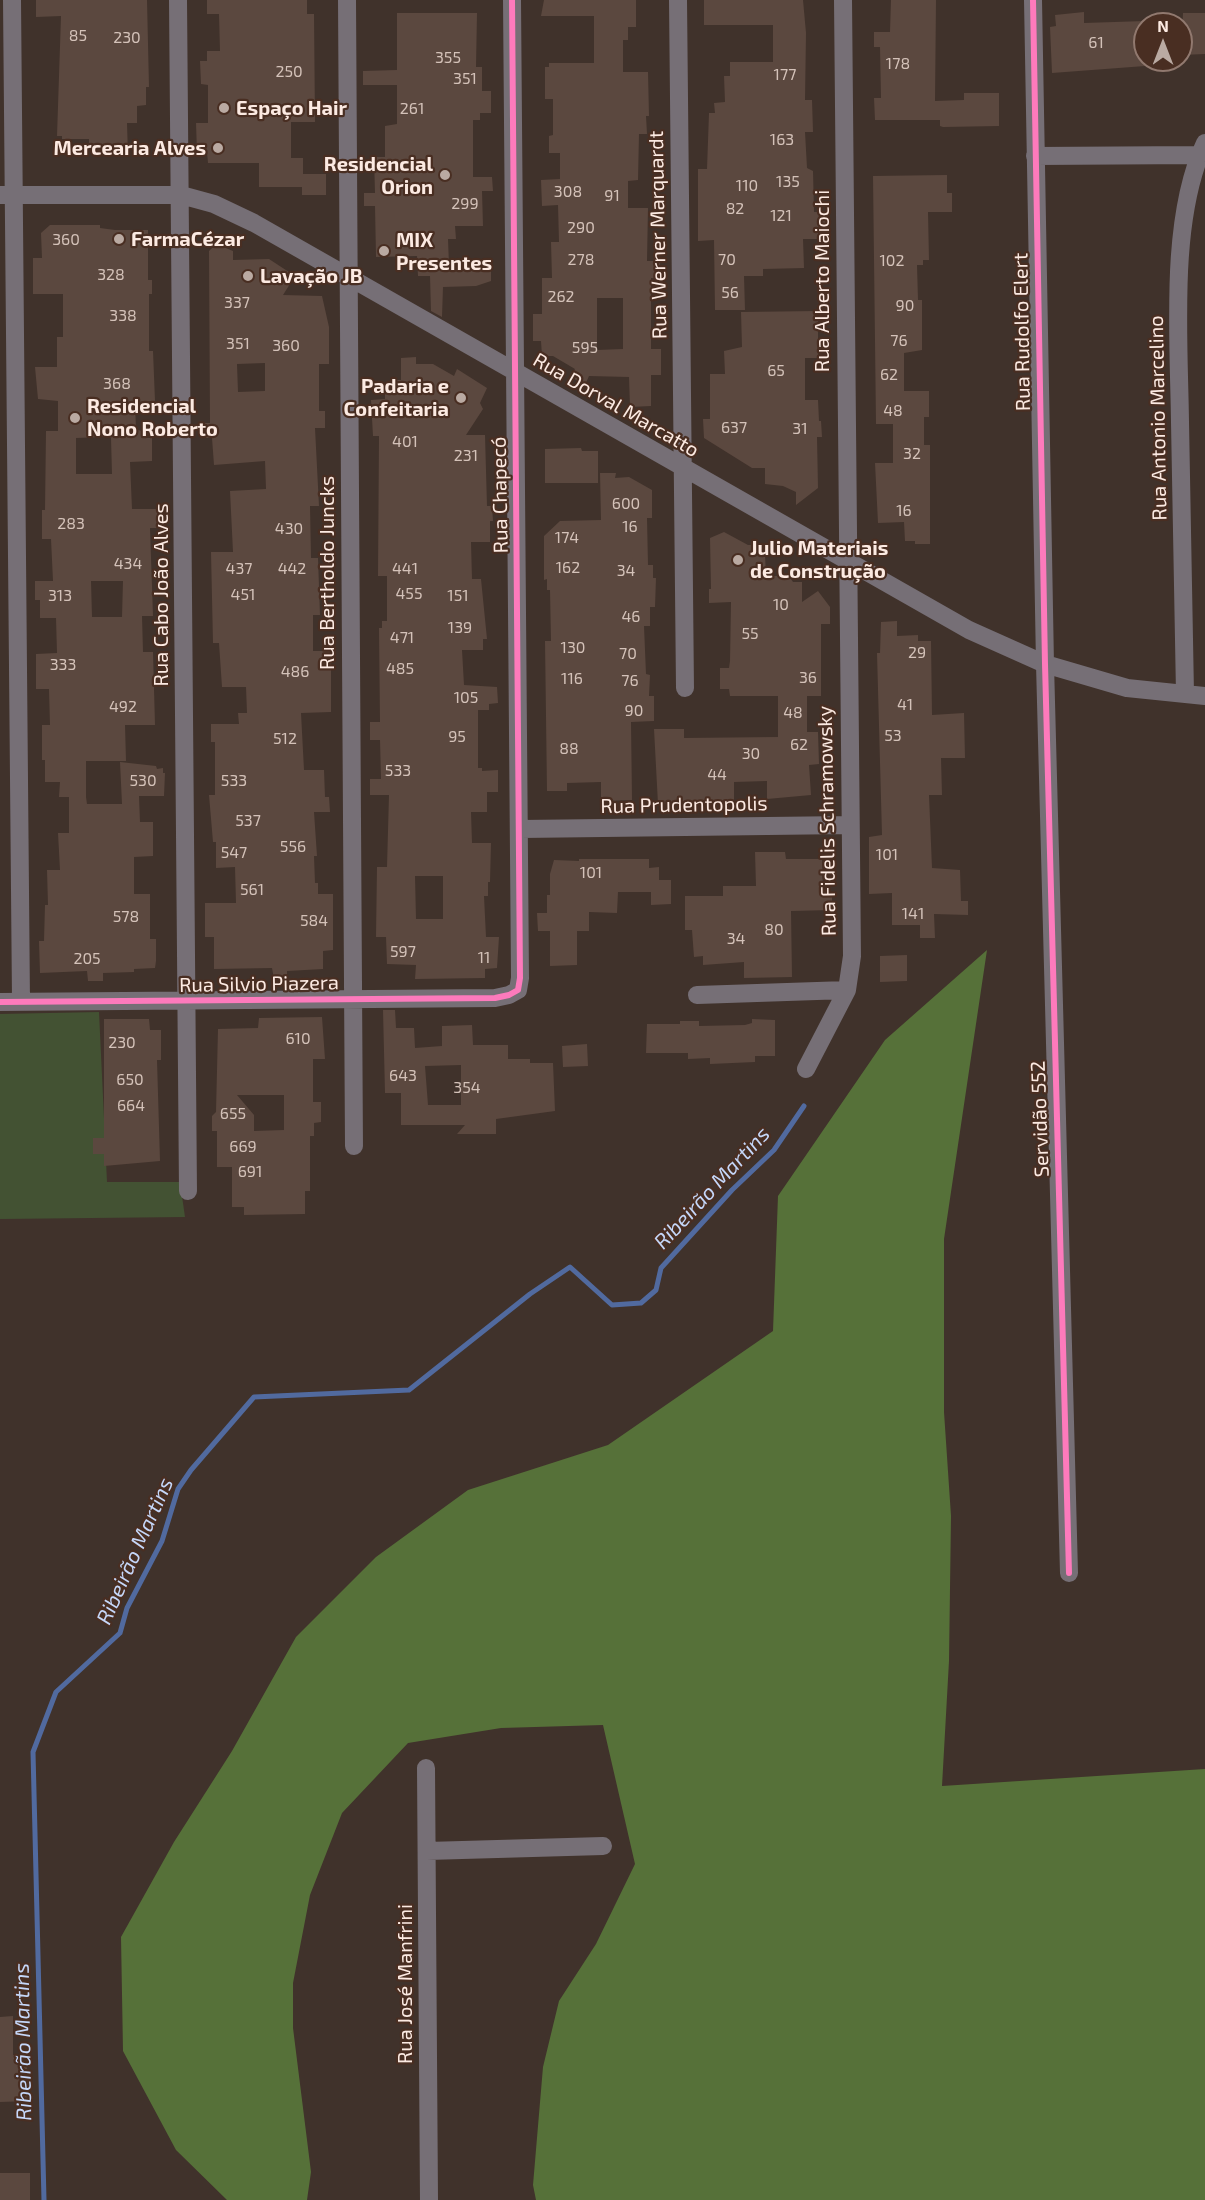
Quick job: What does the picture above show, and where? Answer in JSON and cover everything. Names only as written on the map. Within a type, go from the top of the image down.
[{"type":"street","points":[[12,0],[6,195],[21,1001]]},
{"type":"street","name":"Rua Cabo João Alves","points":[[178,0],[188,1191]]},
{"type":"street","name":"Rua Bertholdo Juncks","points":[[346,0],[354,1146]]},
{"type":"street","name":"Rua Chapecó","points":[[512,0],[521,829],[518,990]]},
{"type":"street","name":"Rua Werner Marquardt","points":[[678,0],[686,688]]},
{"type":"street","name":"Rua Alberto Maiochi","points":[[843,0],[847,562]]},
{"type":"street","name":"Rua Rudolfo Elert","points":[[1033,0],[1044,664]]},
{"type":"street","points":[[1035,156],[1202,149]]},
{"type":"street","name":"Rua Antonio Marcelino","points":[[1185,694],[1179,313],[1186,210],[1202,149]]},
{"type":"street","name":"Rua Dorval Marcatto","points":[[6,195],[181,195],[214,204],[254,223],[515,374],[969,630],[1044,664],[1127,688],[1205,696]]},
{"type":"street","name":"Rua Fidelis Schramowsky","points":[[806,1069],[847,990],[852,956],[847,562]]},
{"type":"street","name":"Servidão 552","points":[[1044,664],[1069,1573]]},
{"type":"street","name":"Rua Prudentopolis","points":[[521,829],[849,825]]},
{"type":"street","name":"Rua Silvio Piazera","points":[[0,1002],[495,998],[518,990]]},
{"type":"street","points":[[697,995],[847,990]]},
{"type":"street","name":"Rua José Manfrini","points":[[426,1768],[429,2200]]},
{"type":"street","points":[[428,1851],[603,1846]]},
{"type":"green space","points":[[987,950],[944,1239],[944,1412],[951,1516],[949,1661],[942,1786],[1205,1769],[1205,2200],[536,2200],[533,2185],[543,2067],[559,2001],[596,1944],[635,1864],[603,1725],[501,1728],[408,1743],[342,1813],[310,1895],[293,1983],[293,2028],[311,2172],[307,2200],[227,2200],[176,2150],[123,2051],[121,1937],[174,1842],[232,1751],[296,1637],[376,1557],[468,1490],[608,1445],[773,1331],[778,1196],[885,1040]]},
{"type":"green space","points":[[99,1012],[107,1182],[180,1182],[185,1217],[0,1219],[0,1014]]},
{"type":"building","points":[[36,0],[147,0],[149,87],[146,87],[146,105],[137,106],[137,123],[127,123],[128,156],[97,156],[97,149],[89,150],[89,139],[62,139],[62,136],[57,136],[61,16],[36,17]]},
{"type":"building","points":[[207,0],[307,0],[307,14],[314,14],[315,122],[291,122],[291,158],[303,158],[303,174],[326,174],[326,195],[302,195],[302,187],[259,187],[259,163],[208,163],[207,152],[197,152],[196,123],[208,123],[208,85],[201,84],[200,61],[207,61],[207,51],[220,51],[219,14],[207,14]]},
{"type":"building","points":[[544,0],[636,0],[636,27],[628,27],[628,40],[623,40],[623,72],[648,72],[649,116],[646,116],[647,134],[639,134],[638,180],[628,181],[628,208],[648,208],[647,261],[660,261],[660,278],[651,278],[651,349],[661,349],[661,375],[651,375],[651,406],[630,407],[629,377],[589,376],[585,385],[571,377],[575,369],[553,356],[542,356],[541,341],[533,341],[533,314],[542,314],[542,278],[552,278],[551,242],[559,242],[558,205],[542,206],[541,180],[560,179],[560,153],[549,153],[549,136],[553,135],[553,99],[545,99],[545,67],[549,67],[549,63],[594,63],[594,16],[541,16]],"holes":[[[597,298],[623,298],[623,349],[597,350]]]},
{"type":"building","points":[[704,0],[803,0],[806,33],[805,100],[812,100],[813,132],[805,132],[807,168],[813,171],[814,212],[826,212],[826,239],[803,239],[804,268],[763,269],[763,276],[744,276],[745,310],[715,310],[714,240],[698,241],[698,169],[707,169],[709,113],[715,113],[714,103],[725,102],[724,76],[730,76],[730,62],[773,62],[773,25],[704,25]]},
{"type":"building","points":[[891,0],[936,0],[935,101],[964,100],[964,93],[999,93],[999,126],[943,127],[940,126],[940,120],[875,120],[874,98],[881,98],[880,47],[874,47],[874,32],[890,32]]},
{"type":"building","points":[[1084,12],[1084,23],[1133,21],[1133,67],[1052,73],[1050,27],[1056,26],[1055,15]]},
{"type":"building","points":[[397,13],[477,13],[476,67],[482,67],[482,91],[491,91],[491,113],[480,113],[480,120],[473,120],[473,177],[492,177],[493,191],[482,191],[483,226],[455,226],[456,239],[448,239],[449,265],[491,266],[491,281],[476,286],[443,287],[442,317],[431,311],[430,276],[418,276],[417,256],[376,257],[375,206],[364,206],[364,193],[375,193],[374,157],[385,157],[385,126],[397,124],[397,85],[363,85],[363,71],[397,70]]},
{"type":"building","points":[[1193,13],[1205,13],[1205,54],[1193,54]]},
{"type":"building","points":[[947,175],[947,193],[952,193],[952,212],[928,212],[929,260],[923,260],[923,265],[917,265],[918,300],[922,300],[922,350],[904,353],[904,391],[929,391],[929,417],[924,417],[924,445],[930,445],[930,544],[915,544],[915,541],[905,541],[904,522],[878,523],[875,463],[893,463],[893,424],[876,424],[873,176]]},
{"type":"building","points":[[50,225],[100,225],[100,228],[115,230],[148,230],[148,280],[152,280],[152,294],[149,294],[149,351],[153,351],[155,401],[135,402],[136,429],[144,432],[145,438],[152,438],[152,461],[130,462],[132,509],[160,509],[161,528],[150,528],[153,616],[142,616],[143,652],[153,652],[155,725],[125,725],[126,761],[86,761],[86,797],[87,804],[122,804],[120,762],[156,766],[157,769],[163,768],[163,773],[165,773],[164,796],[139,796],[140,822],[153,822],[153,856],[134,857],[134,894],[150,894],[150,939],[156,939],[156,961],[155,968],[134,969],[134,972],[103,973],[103,981],[88,981],[87,971],[40,973],[39,941],[44,941],[45,905],[48,905],[47,870],[60,870],[58,833],[69,833],[69,797],[59,797],[60,782],[45,782],[45,760],[42,760],[42,725],[50,725],[49,689],[36,689],[36,654],[57,653],[56,618],[40,618],[40,600],[35,600],[35,581],[53,581],[51,539],[42,539],[42,510],[45,510],[46,431],[58,431],[58,401],[38,399],[35,367],[57,367],[57,337],[63,337],[63,294],[33,294],[33,258],[42,258],[41,233]],"holes":[[[76,438],[111,438],[112,474],[76,474]],[[91,581],[123,581],[122,617],[92,617]]]},
{"type":"building","points":[[216,244],[233,251],[233,260],[269,259],[295,276],[283,295],[322,296],[329,327],[329,364],[319,364],[319,411],[325,411],[325,428],[315,428],[319,506],[310,506],[311,558],[318,558],[320,615],[313,615],[313,651],[331,651],[331,712],[301,713],[304,770],[324,770],[325,797],[329,797],[330,812],[314,812],[317,856],[314,856],[315,883],[318,883],[318,894],[333,894],[333,950],[323,951],[323,969],[287,971],[287,979],[274,979],[272,968],[214,969],[214,937],[205,937],[205,903],[236,903],[235,867],[216,868],[216,842],[213,842],[209,795],[215,795],[215,742],[211,742],[211,724],[239,724],[238,713],[247,713],[246,687],[222,687],[219,643],[213,643],[211,552],[233,552],[230,491],[266,489],[265,461],[214,465],[212,438],[201,438],[201,423],[210,423],[209,251]],"holes":[[[265,363],[265,391],[238,392],[237,364]]]},
{"type":"building","points":[[818,311],[818,358],[805,358],[805,400],[818,400],[822,437],[817,437],[818,488],[796,505],[796,492],[783,486],[765,484],[765,468],[752,468],[704,438],[703,419],[710,419],[710,374],[725,374],[724,351],[742,347],[741,312]]},
{"type":"building","points":[[416,357],[416,364],[433,364],[454,376],[457,369],[487,388],[480,403],[483,409],[466,435],[485,435],[487,506],[492,506],[493,521],[490,521],[490,542],[471,542],[472,579],[481,579],[487,639],[483,639],[483,650],[462,650],[464,685],[497,687],[498,703],[489,704],[489,710],[478,710],[478,768],[482,768],[482,771],[498,770],[498,792],[487,792],[487,812],[471,812],[472,843],[491,843],[490,882],[488,882],[488,896],[484,896],[486,937],[499,937],[497,968],[485,969],[485,978],[415,979],[416,965],[387,964],[386,937],[376,937],[377,867],[387,867],[389,795],[370,795],[370,779],[381,779],[380,740],[370,740],[370,722],[380,722],[379,628],[382,628],[382,621],[387,621],[387,576],[378,576],[379,436],[373,436],[371,400],[385,399],[385,390],[393,390],[393,380],[401,380],[401,358]],"holes":[[[415,876],[443,876],[443,919],[416,919]]]},
{"type":"building","points":[[581,448],[582,451],[598,451],[598,483],[545,483],[545,449]]},
{"type":"building","points":[[600,473],[616,473],[615,478],[629,477],[652,490],[652,518],[647,518],[648,565],[653,565],[653,578],[656,578],[655,607],[650,607],[650,626],[644,626],[646,674],[650,675],[649,696],[654,696],[654,721],[631,722],[632,800],[601,801],[601,782],[567,783],[567,791],[547,791],[545,641],[551,641],[550,590],[547,590],[547,579],[544,580],[544,536],[560,521],[601,520]]},
{"type":"building","points":[[724,532],[748,545],[754,545],[765,554],[766,576],[789,576],[793,582],[802,582],[802,602],[818,591],[830,607],[830,624],[821,624],[821,696],[807,696],[807,732],[818,732],[819,764],[809,765],[811,795],[767,799],[767,781],[734,782],[734,800],[701,802],[701,805],[658,804],[654,729],[684,729],[684,738],[778,737],[778,696],[730,696],[729,689],[720,689],[720,668],[729,668],[730,661],[731,602],[709,603],[710,538]]},
{"type":"building","points":[[897,621],[897,636],[918,635],[918,641],[931,641],[932,715],[964,713],[965,758],[941,758],[942,795],[929,795],[932,868],[960,870],[961,901],[968,901],[968,915],[934,914],[935,938],[920,938],[920,925],[892,925],[892,893],[869,894],[869,837],[882,835],[877,653],[880,653],[881,622]]},
{"type":"building","points":[[755,852],[785,852],[786,859],[822,859],[823,897],[832,897],[832,910],[791,911],[792,977],[744,978],[744,962],[703,965],[703,956],[694,957],[692,930],[685,930],[685,896],[723,896],[723,886],[756,886]]},
{"type":"building","points":[[579,859],[649,859],[649,868],[659,867],[659,880],[671,880],[671,904],[651,905],[651,892],[618,892],[617,913],[589,912],[589,931],[577,931],[577,965],[550,966],[550,931],[538,931],[537,913],[547,913],[547,895],[550,895],[550,874],[554,860],[579,861]]},
{"type":"building","points":[[907,955],[907,981],[880,982],[880,956]]},
{"type":"building","points":[[383,1010],[395,1010],[396,1028],[414,1028],[415,1048],[442,1046],[442,1026],[472,1025],[473,1045],[508,1045],[508,1059],[530,1059],[530,1063],[553,1063],[555,1111],[496,1119],[496,1134],[457,1134],[465,1125],[401,1125],[401,1093],[385,1093]],"holes":[[[461,1065],[461,1105],[428,1105],[425,1066]]]},
{"type":"building","points":[[322,1017],[325,1059],[313,1059],[313,1102],[321,1102],[321,1122],[314,1123],[314,1136],[310,1136],[310,1191],[305,1191],[305,1214],[244,1215],[244,1207],[232,1207],[232,1167],[217,1167],[217,1131],[212,1131],[212,1116],[216,1112],[218,1029],[258,1028],[259,1018]],"holes":[[[237,1095],[284,1095],[284,1130],[254,1131],[254,1115]]]},
{"type":"building","points":[[104,1019],[149,1019],[150,1030],[161,1030],[161,1060],[157,1060],[160,1161],[104,1166],[104,1154],[93,1154],[93,1138],[104,1138]]},
{"type":"building","points":[[752,1019],[775,1020],[775,1056],[755,1056],[755,1062],[710,1064],[710,1058],[688,1059],[688,1053],[646,1053],[647,1024],[680,1024],[680,1021],[699,1021],[699,1026],[745,1025],[752,1023]]},
{"type":"building","points":[[587,1044],[588,1066],[563,1067],[562,1046]]},
{"type":"building","points":[[13,2016],[13,2055],[20,2054],[21,2066],[27,2066],[28,2101],[0,2102],[0,2017]]},
{"type":"building","points":[[0,2173],[30,2173],[30,2200],[0,2200]]},
{"type":"waterway","name":"Ribeirão Martins","points":[[44,2200],[33,1752],[56,1692],[120,1633],[127,1608],[162,1541],[178,1489],[191,1470],[254,1397],[409,1390],[530,1294],[570,1267],[612,1305],[641,1303],[656,1290],[661,1268],[732,1190],[774,1150],[804,1106]]},
{"type":"cycle path","points":[[0,1002],[495,998],[518,990],[520,978],[512,0]]},
{"type":"cycle path","points":[[1033,0],[1045,664],[1069,1573]]},
{"type":"place","name":"Espaço Hair","points":[[224,108]]},
{"type":"place","name":"Mercearia Alves","points":[[218,148]]},
{"type":"place","name":"Residencial Orion","points":[[445,175]]},
{"type":"place","name":"FarmaCézar","points":[[119,239]]},
{"type":"place","name":"MIX Presentes","points":[[384,251]]},
{"type":"place","name":"Lavação JB","points":[[248,276]]},
{"type":"place","name":"Padaria e Confeitaria","points":[[461,398]]},
{"type":"place","name":"Residencial Nono Roberto","points":[[75,418]]},
{"type":"place","name":"Julio Materiais de Construção","points":[[738,560]]}]
